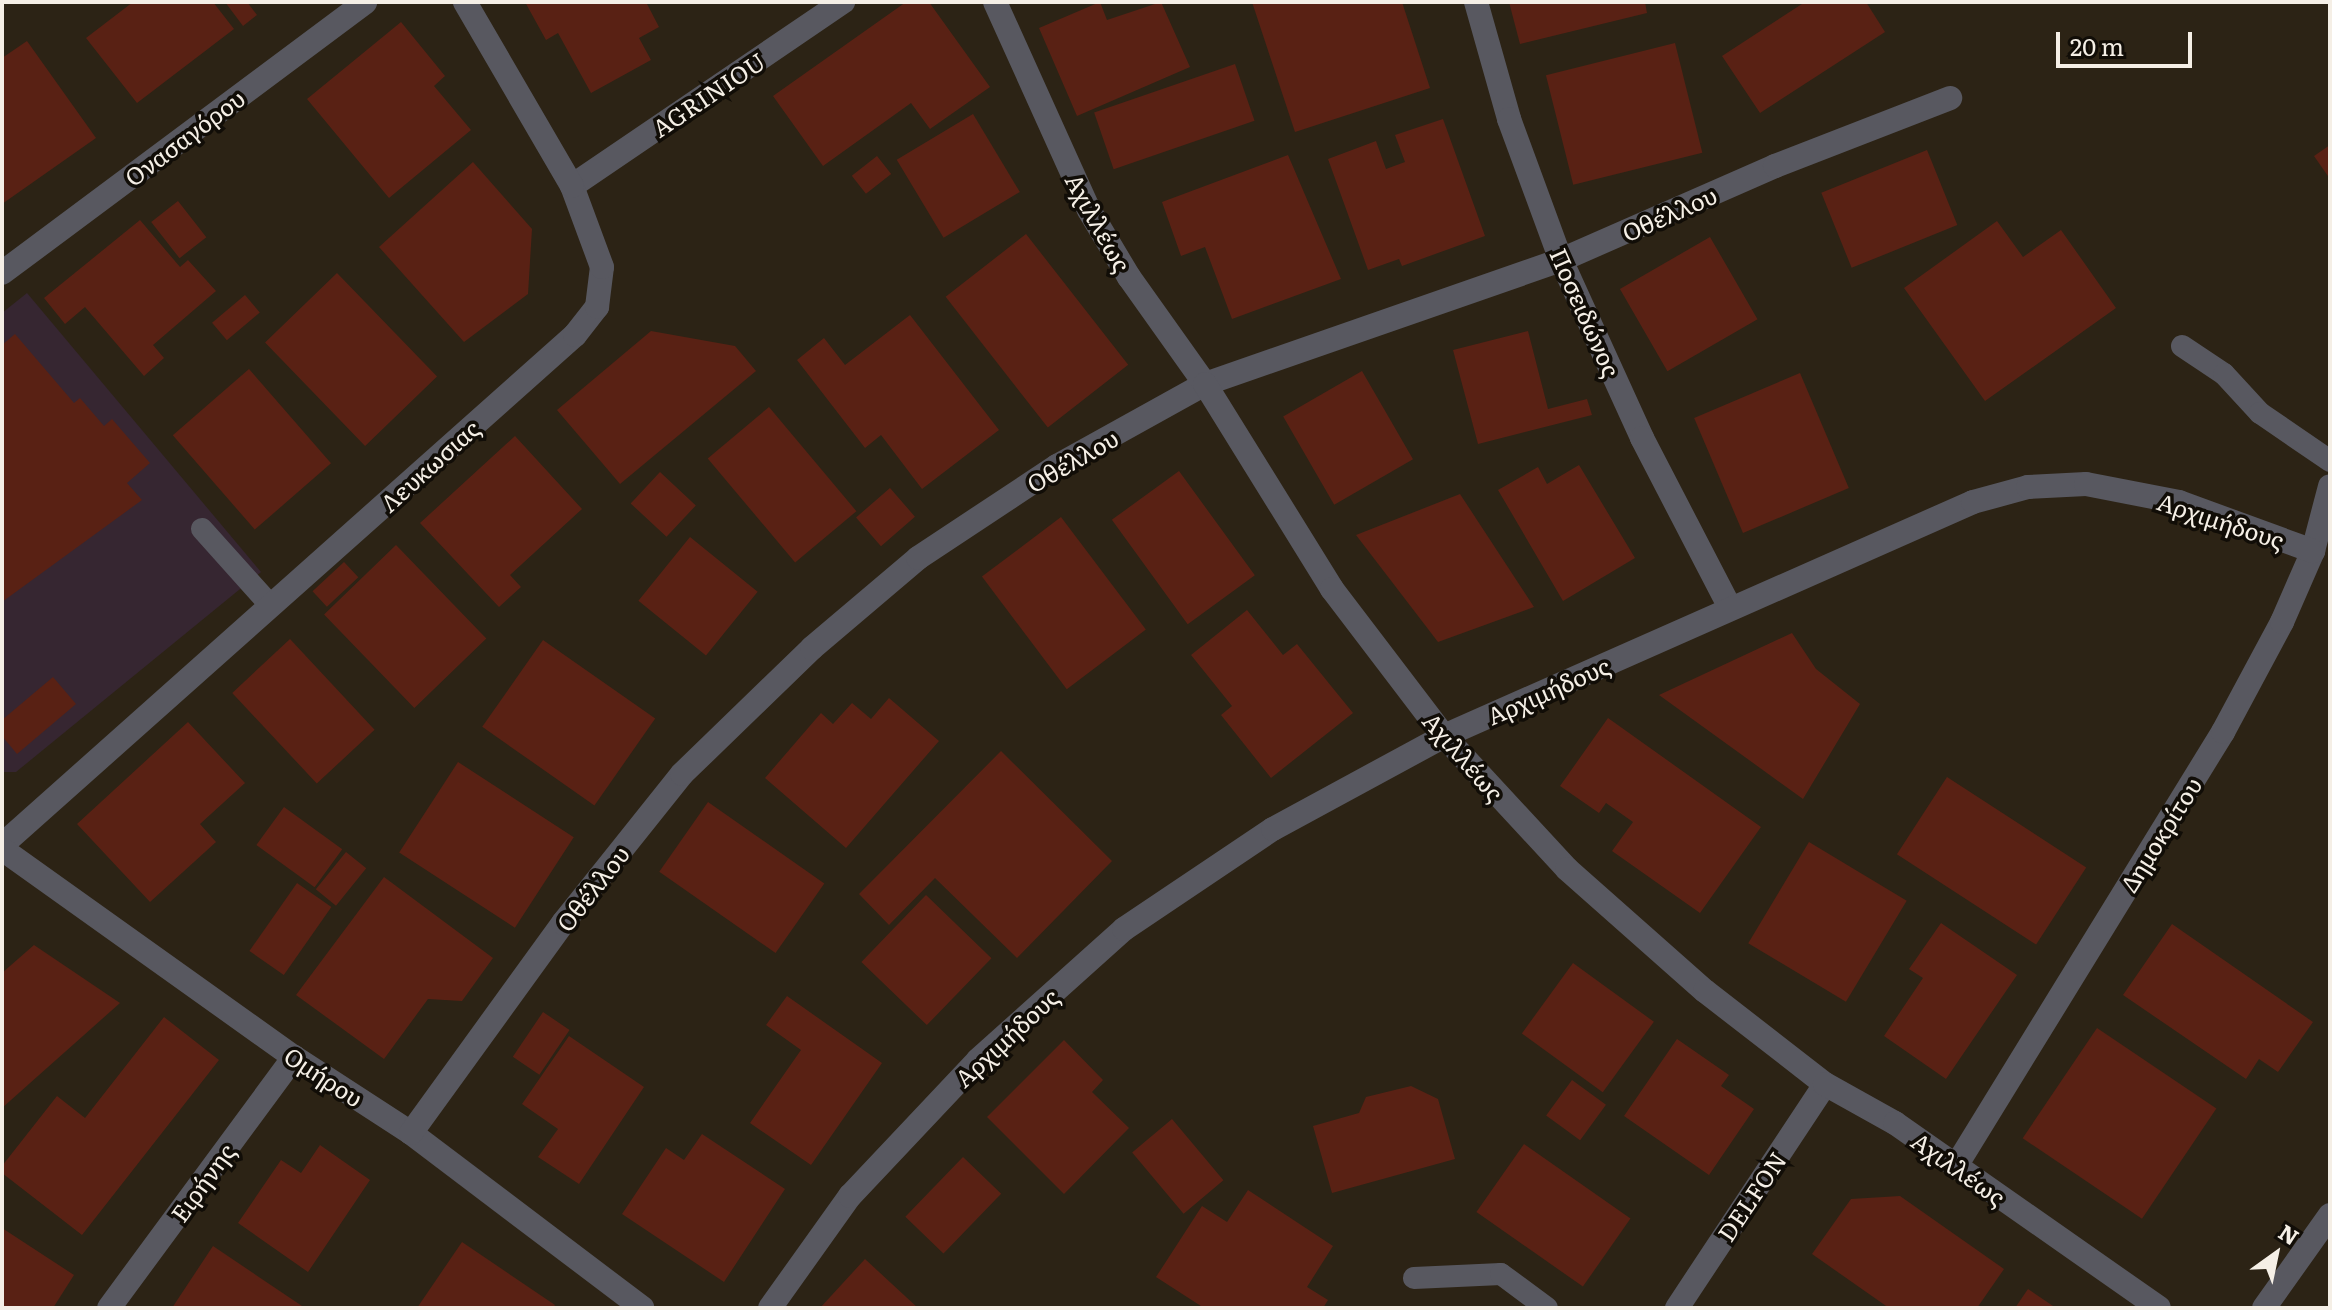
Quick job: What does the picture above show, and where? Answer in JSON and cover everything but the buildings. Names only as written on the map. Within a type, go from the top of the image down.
[{"type":"street","name":"Ονασαγόρου","points":[[2,273],[365,2]]},
{"type":"street","name":"Λευκωσιας","points":[[2,847],[575,335],[597,307],[602,267],[572,186],[465,2]]},
{"type":"street","name":"AGRINIOU","points":[[572,186],[843,2]]},
{"type":"street","name":"Αχιλλέως","points":[[995,2],[1089,210],[1205,384],[1332,589],[1444,736],[1567,869],[1705,991],[1825,1084],[1956,1166],[2159,1308]]},
{"type":"street","name":"Ποσειδώνος","points":[[1476,2],[1509,119],[1561,260],[1642,438],[1730,608]]},
{"type":"street","name":"Οθέλλου","points":[[411,1133],[563,923],[682,774],[812,648],[918,558],[1057,466],[1205,384],[1561,260],[1775,166],[1950,98]]},
{"type":"street","name":"Αρχιμήδους","points":[[770,1308],[861,1184],[978,1060],[1124,929],[1273,829],[1444,736],[1973,502],[2028,487],[2086,484],[2179,502],[2313,551]]},
{"type":"street","name":"Δημοκρίτου","points":[[1956,1166],[2223,732],[2282,622],[2313,551],[2330,486]]},
{"type":"street","name":"Ομήρου","points":[[2,847],[294,1057],[411,1133],[642,1308]]},
{"type":"street","name":"Ειρήνης","points":[[109,1308],[294,1057]]},
{"type":"street","name":"DELFON","points":[[1677,1308],[1825,1084]]},
{"type":"street","points":[[2264,1308],[2330,1215]]},
{"type":"lane","points":[[2182,346],[2224,374],[2260,413],[2330,461]]},
{"type":"lane","points":[[202,529],[271,606]]},
{"type":"lane","points":[[1414,1278],[1501,1274],[1547,1308]]},
{"type":"shaded area","points":[[27,293],[261,572],[16,772],[2,772],[2,313]]}]
